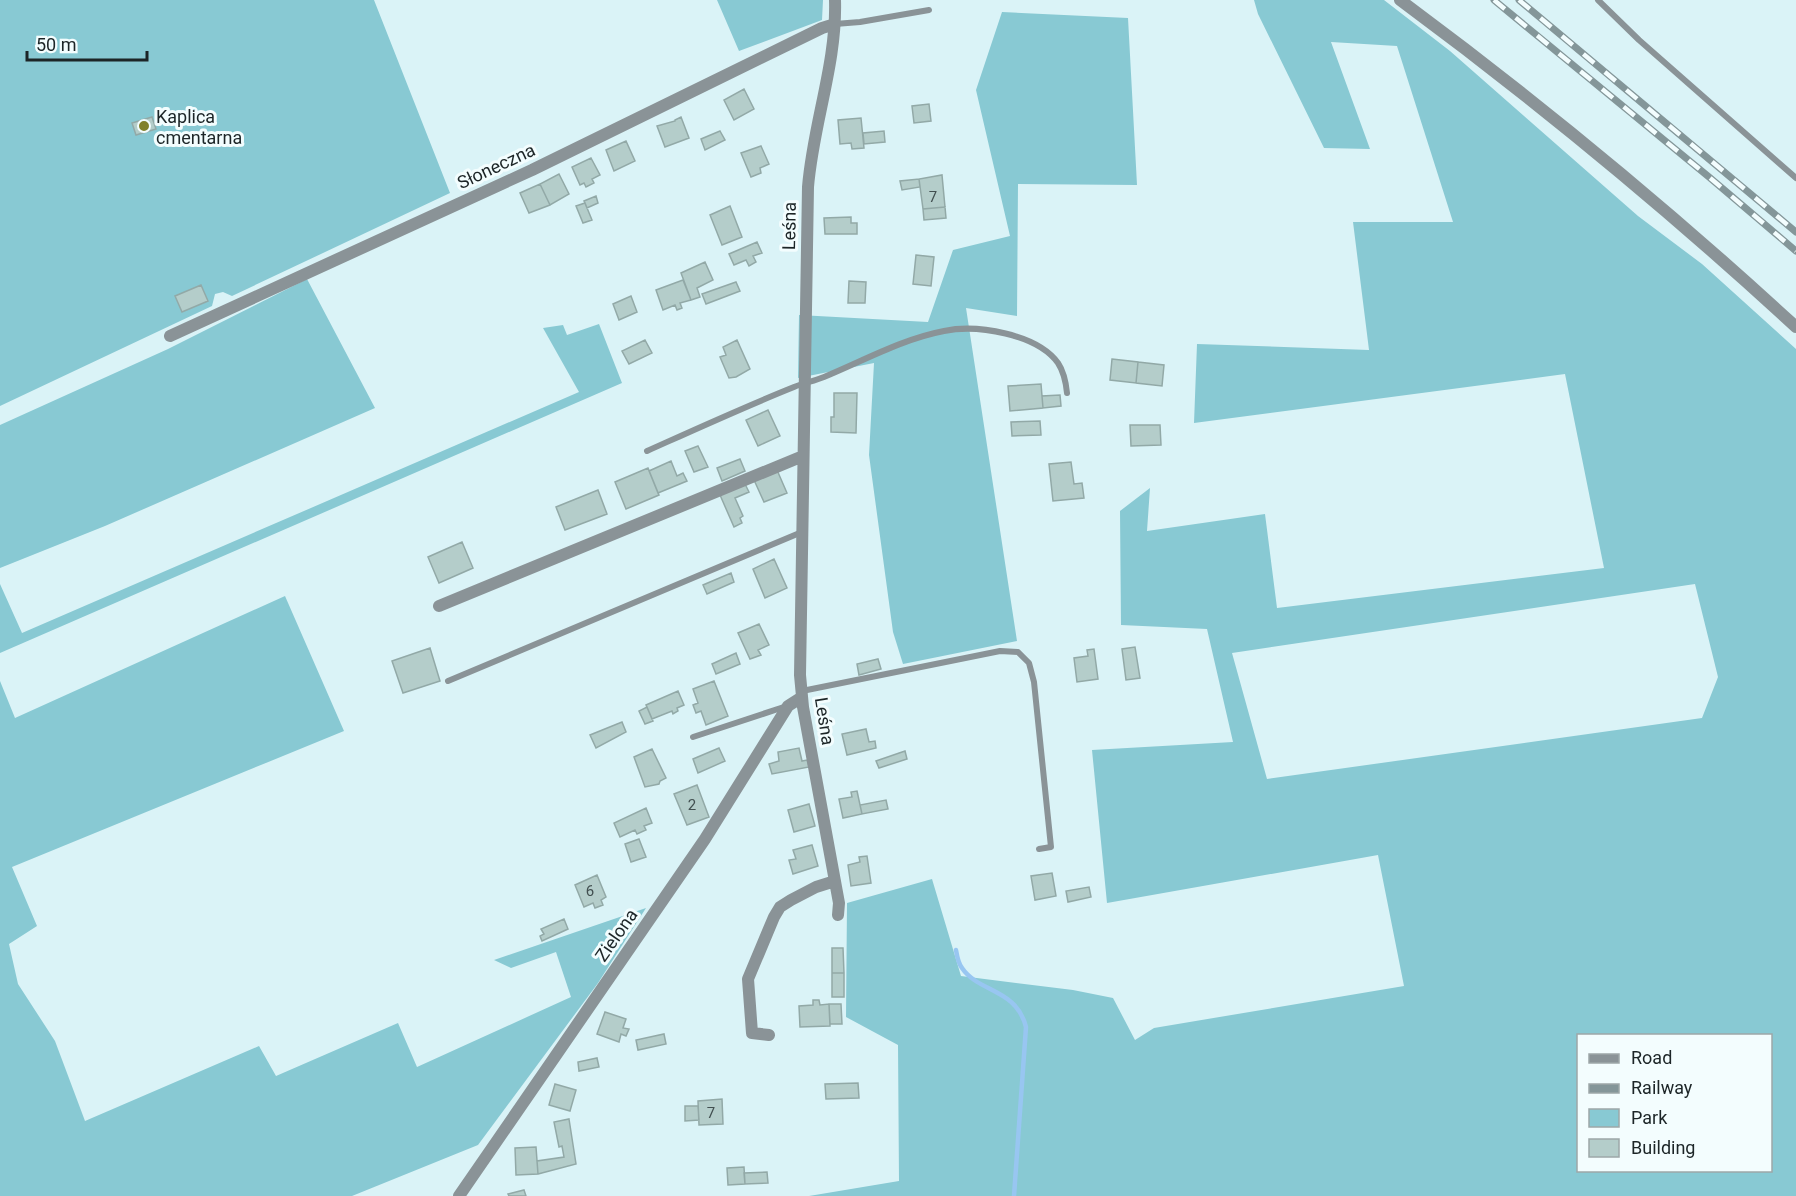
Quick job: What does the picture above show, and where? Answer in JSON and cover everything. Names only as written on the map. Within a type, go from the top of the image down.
[{"type":"street","name":"Leśna","points":[[835,0],[834,40],[808,179],[803,383],[802,694],[839,903],[838,915]]},
{"type":"street","points":[[1400,0],[1480,60],[1632,182],[1796,327]]},
{"type":"street","name":"Słoneczna","points":[[170,336],[532,170],[822,28],[835,24]]},
{"type":"street","points":[[439,606],[803,456]]},
{"type":"street","name":"Zielona","points":[[459,1196],[700,846],[788,706],[802,694]]},
{"type":"street","points":[[769,1035],[752,1033],[747,990],[749,974],[780,907],[798,896],[835,881]]},
{"type":"lane","points":[[1598,0],[1639,40],[1796,178]]},
{"type":"lane","points":[[835,24],[929,10]]},
{"type":"lane","points":[[647,451],[877,353],[950,330],[973,330],[1012,336],[1041,348],[1059,364],[1067,393]]},
{"type":"lane","points":[[448,681],[802,532]]},
{"type":"lane","points":[[802,694],[1000,651],[1018,652],[1029,663],[1034,682],[1052,847],[1039,849]]},
{"type":"lane","points":[[693,737],[788,706]]},
{"type":"green space","points":[[0,0],[374,0],[450,193],[232,296],[223,292],[215,294],[212,306],[0,406]]},
{"type":"green space","points":[[717,0],[823,0],[822,20],[739,51]]},
{"type":"green space","points":[[1254,0],[1384,0],[1450,51],[1638,216],[1702,264],[1796,349],[1796,1196],[809,1196],[899,1181],[898,1045],[846,1017],[847,903],[932,879],[961,976],[1073,990],[1113,998],[1135,1040],[1154,1028],[1404,986],[1378,855],[1107,903],[1092,750],[1233,742],[1207,629],[1121,625],[1120,511],[1150,488],[1147,531],[1265,514],[1277,608],[1604,568],[1565,374],[1194,423],[1197,344],[1369,350],[1353,222],[1453,222],[1397,46],[1331,42],[1370,149],[1324,148],[1258,14]],"holes":[[[1695,584],[1718,677],[1702,718],[1267,779],[1232,653]]]},
{"type":"green space","points":[[1002,12],[1128,18],[1137,185],[1018,184],[1017,316],[966,308],[1017,641],[903,664],[893,632],[869,455],[874,363],[798,378],[799,315],[928,322],[953,250],[1010,236],[976,90]]},
{"type":"green space","points":[[307,279],[375,408],[105,526],[0,568],[0,425],[168,349]]},
{"type":"green space","points":[[599,324],[622,383],[0,653],[0,584],[22,633],[579,392],[543,328],[563,325],[567,335]]},
{"type":"green space","points":[[285,596],[344,731],[12,867],[37,926],[9,944],[18,984],[55,1041],[85,1121],[259,1046],[276,1076],[398,1023],[417,1067],[571,997],[556,952],[511,968],[494,960],[646,908],[598,983],[478,1145],[352,1196],[0,1196],[0,681],[15,718]]},
{"type":"building","points":[[744,89],[754,109],[734,120],[724,100]]},
{"type":"building","points":[[929,104],[931,121],[914,123],[912,106]]},
{"type":"building","name":"Kaplica cmentarna","points":[[152,117],[156,129],[136,135],[132,123]]},
{"type":"building","points":[[681,117],[689,138],[665,147],[657,126]]},
{"type":"building","points":[[861,118],[864,148],[852,149],[851,143],[840,144],[838,120]]},
{"type":"building","points":[[720,131],[725,140],[705,150],[701,139]]},
{"type":"building","points":[[884,131],[885,142],[864,144],[863,133]]},
{"type":"building","points":[[626,141],[635,161],[614,171],[606,150]]},
{"type":"building","points":[[761,146],[769,164],[760,168],[761,173],[751,177],[741,153]]},
{"type":"building","points":[[591,158],[600,175],[592,179],[594,183],[586,187],[584,183],[580,185],[572,167]]},
{"type":"building","points":[[559,174],[569,194],[550,205],[540,184]]},
{"type":"building","points":[[942,175],[945,207],[923,209],[919,179]]},
{"type":"building","points":[[919,179],[920,187],[902,190],[900,181]]},
{"type":"building","points":[[540,184],[550,205],[529,213],[520,193]]},
{"type":"building","points":[[596,196],[598,203],[587,208],[584,201]]},
{"type":"building","points":[[585,203],[592,220],[583,223],[576,206]]},
{"type":"building","points":[[730,206],[742,237],[722,245],[710,215]]},
{"type":"building","points":[[945,207],[946,218],[924,220],[923,209]]},
{"type":"building","points":[[851,217],[851,223],[857,223],[857,234],[825,234],[824,218]]},
{"type":"building","points":[[757,242],[762,253],[753,256],[756,262],[749,266],[746,260],[734,265],[729,254]]},
{"type":"building","points":[[916,255],[934,257],[931,286],[913,284]]},
{"type":"building","points":[[705,262],[713,280],[697,288],[700,297],[691,300],[681,273]]},
{"type":"building","points":[[683,280],[691,300],[680,303],[682,308],[677,310],[675,305],[663,310],[656,290]]},
{"type":"building","points":[[849,281],[866,282],[865,303],[848,303]]},
{"type":"building","points":[[736,282],[740,291],[706,304],[702,294]]},
{"type":"building","points":[[201,285],[208,301],[182,312],[175,296]]},
{"type":"building","points":[[631,296],[637,312],[619,320],[613,304]]},
{"type":"building","points":[[645,340],[652,353],[629,364],[622,351]]},
{"type":"building","points":[[737,340],[750,369],[736,377],[729,378],[720,357],[726,355],[723,347]]},
{"type":"building","points":[[1112,359],[1138,362],[1136,383],[1110,380]]},
{"type":"building","points":[[1138,362],[1164,365],[1162,386],[1136,383]]},
{"type":"building","points":[[1041,384],[1043,408],[1010,411],[1008,386]]},
{"type":"building","points":[[834,393],[857,393],[856,433],[831,432],[831,417],[834,417]]},
{"type":"building","points":[[1060,395],[1061,406],[1043,408],[1042,396]]},
{"type":"building","points":[[768,410],[780,436],[758,446],[746,420]]},
{"type":"building","points":[[1040,421],[1041,435],[1012,436],[1011,422]]},
{"type":"building","points":[[1130,425],[1160,425],[1161,445],[1131,446]]},
{"type":"building","points":[[698,446],[708,467],[694,472],[685,451]]},
{"type":"building","points":[[740,459],[745,471],[722,481],[717,468]]},
{"type":"building","points":[[671,461],[677,476],[683,473],[687,481],[658,493],[649,471]]},
{"type":"building","points":[[1071,462],[1074,484],[1082,483],[1084,498],[1053,501],[1049,464]]},
{"type":"building","points":[[648,468],[659,495],[626,509],[615,482]]},
{"type":"building","points":[[777,470],[787,493],[764,502],[754,480]]},
{"type":"building","points":[[745,484],[749,492],[735,498],[743,516],[740,518],[742,523],[734,527],[720,495]]},
{"type":"building","points":[[598,490],[607,514],[565,530],[556,507]]},
{"type":"building","points":[[462,542],[473,568],[439,583],[428,557]]},
{"type":"building","points":[[774,559],[787,588],[765,598],[753,569]]},
{"type":"building","points":[[731,573],[734,582],[707,594],[703,585]]},
{"type":"building","points":[[759,624],[769,645],[758,650],[761,655],[750,659],[738,633]]},
{"type":"building","points":[[1135,647],[1140,678],[1126,680],[1122,649]]},
{"type":"building","points":[[430,648],[440,681],[403,693],[392,661]]},
{"type":"building","points":[[1094,649],[1098,679],[1077,682],[1074,658],[1088,656],[1087,650]]},
{"type":"building","points":[[736,653],[740,664],[716,674],[712,664]]},
{"type":"building","points":[[878,659],[881,669],[859,675],[857,664]]},
{"type":"building","points":[[714,681],[728,716],[706,725],[701,711],[696,713],[693,705],[698,703],[693,689]]},
{"type":"building","points":[[678,691],[684,705],[677,708],[678,711],[673,714],[672,711],[652,719],[646,705]]},
{"type":"building","points":[[647,707],[653,721],[645,724],[639,711]]},
{"type":"building","points":[[622,722],[626,732],[596,748],[590,735]]},
{"type":"building","points":[[866,729],[869,742],[875,741],[876,748],[847,755],[842,734]]},
{"type":"building","points":[[719,748],[725,761],[698,773],[693,759]]},
{"type":"building","points":[[799,748],[802,761],[807,760],[809,767],[772,774],[769,764],[779,761],[778,752]]},
{"type":"building","points":[[652,749],[666,778],[659,784],[645,787],[634,757]]},
{"type":"building","points":[[905,751],[907,759],[879,768],[876,761]]},
{"type":"building","points":[[697,785],[709,817],[687,825],[674,794]]},
{"type":"building","points":[[857,791],[862,814],[843,818],[839,799],[852,797],[851,792]]},
{"type":"building","points":[[886,800],[888,809],[862,814],[860,805]]},
{"type":"building","points":[[809,804],[815,826],[794,832],[788,810]]},
{"type":"building","points":[[646,808],[652,823],[644,826],[646,830],[637,834],[635,830],[620,837],[614,823]]},
{"type":"building","points":[[639,839],[646,857],[631,862],[625,844]]},
{"type":"building","points":[[812,845],[818,866],[793,874],[789,860],[796,859],[793,850]]},
{"type":"building","points":[[867,856],[871,883],[851,886],[848,865],[860,862],[859,857]]},
{"type":"building","points":[[1052,873],[1056,896],[1035,900],[1031,876]]},
{"type":"building","points":[[597,875],[606,897],[601,900],[603,905],[595,908],[593,903],[584,907],[575,885]]},
{"type":"building","points":[[1089,887],[1091,897],[1068,902],[1066,891]]},
{"type":"building","points":[[564,919],[568,929],[542,941],[540,936],[544,934],[541,929]]},
{"type":"building","points":[[832,948],[843,948],[844,973],[832,973]]},
{"type":"building","points":[[832,973],[844,973],[844,997],[832,997]]},
{"type":"building","points":[[813,1000],[819,1000],[820,1005],[829,1004],[830,1026],[800,1027],[799,1006],[813,1005]]},
{"type":"building","points":[[829,1004],[841,1004],[842,1024],[830,1024]]},
{"type":"building","points":[[605,1012],[626,1019],[623,1028],[629,1029],[626,1036],[621,1034],[619,1042],[597,1034]]},
{"type":"building","points":[[664,1034],[666,1044],[638,1050],[636,1040]]},
{"type":"building","points":[[597,1058],[599,1067],[579,1071],[578,1062]]},
{"type":"building","points":[[858,1083],[859,1098],[826,1099],[825,1084]]},
{"type":"building","points":[[555,1084],[576,1090],[570,1111],[549,1105]]},
{"type":"building","points":[[722,1099],[723,1124],[699,1125],[698,1101]]},
{"type":"building","points":[[685,1106],[698,1106],[699,1120],[685,1121]]},
{"type":"building","points":[[569,1119],[576,1164],[538,1174],[537,1161],[564,1157],[562,1146],[559,1147],[554,1122]]},
{"type":"building","points":[[536,1147],[538,1174],[516,1175],[515,1148]]},
{"type":"building","points":[[744,1167],[745,1184],[728,1185],[727,1168]]},
{"type":"building","points":[[767,1172],[768,1183],[745,1184],[744,1173]]},
{"type":"building","points":[[524,1190],[526,1196],[509,1196],[508,1194]]},
{"type":"waterway","points":[[956,950],[960,964],[969,976],[1014,1005],[1021,1014],[1026,1027],[1014,1196]]},
{"type":"railway","points":[[1494,0],[1796,251]]},
{"type":"railway","points":[[1519,0],[1796,232]]},
{"type":"place","name":"Kaplica cmentarna","points":[[144,126]]}]
